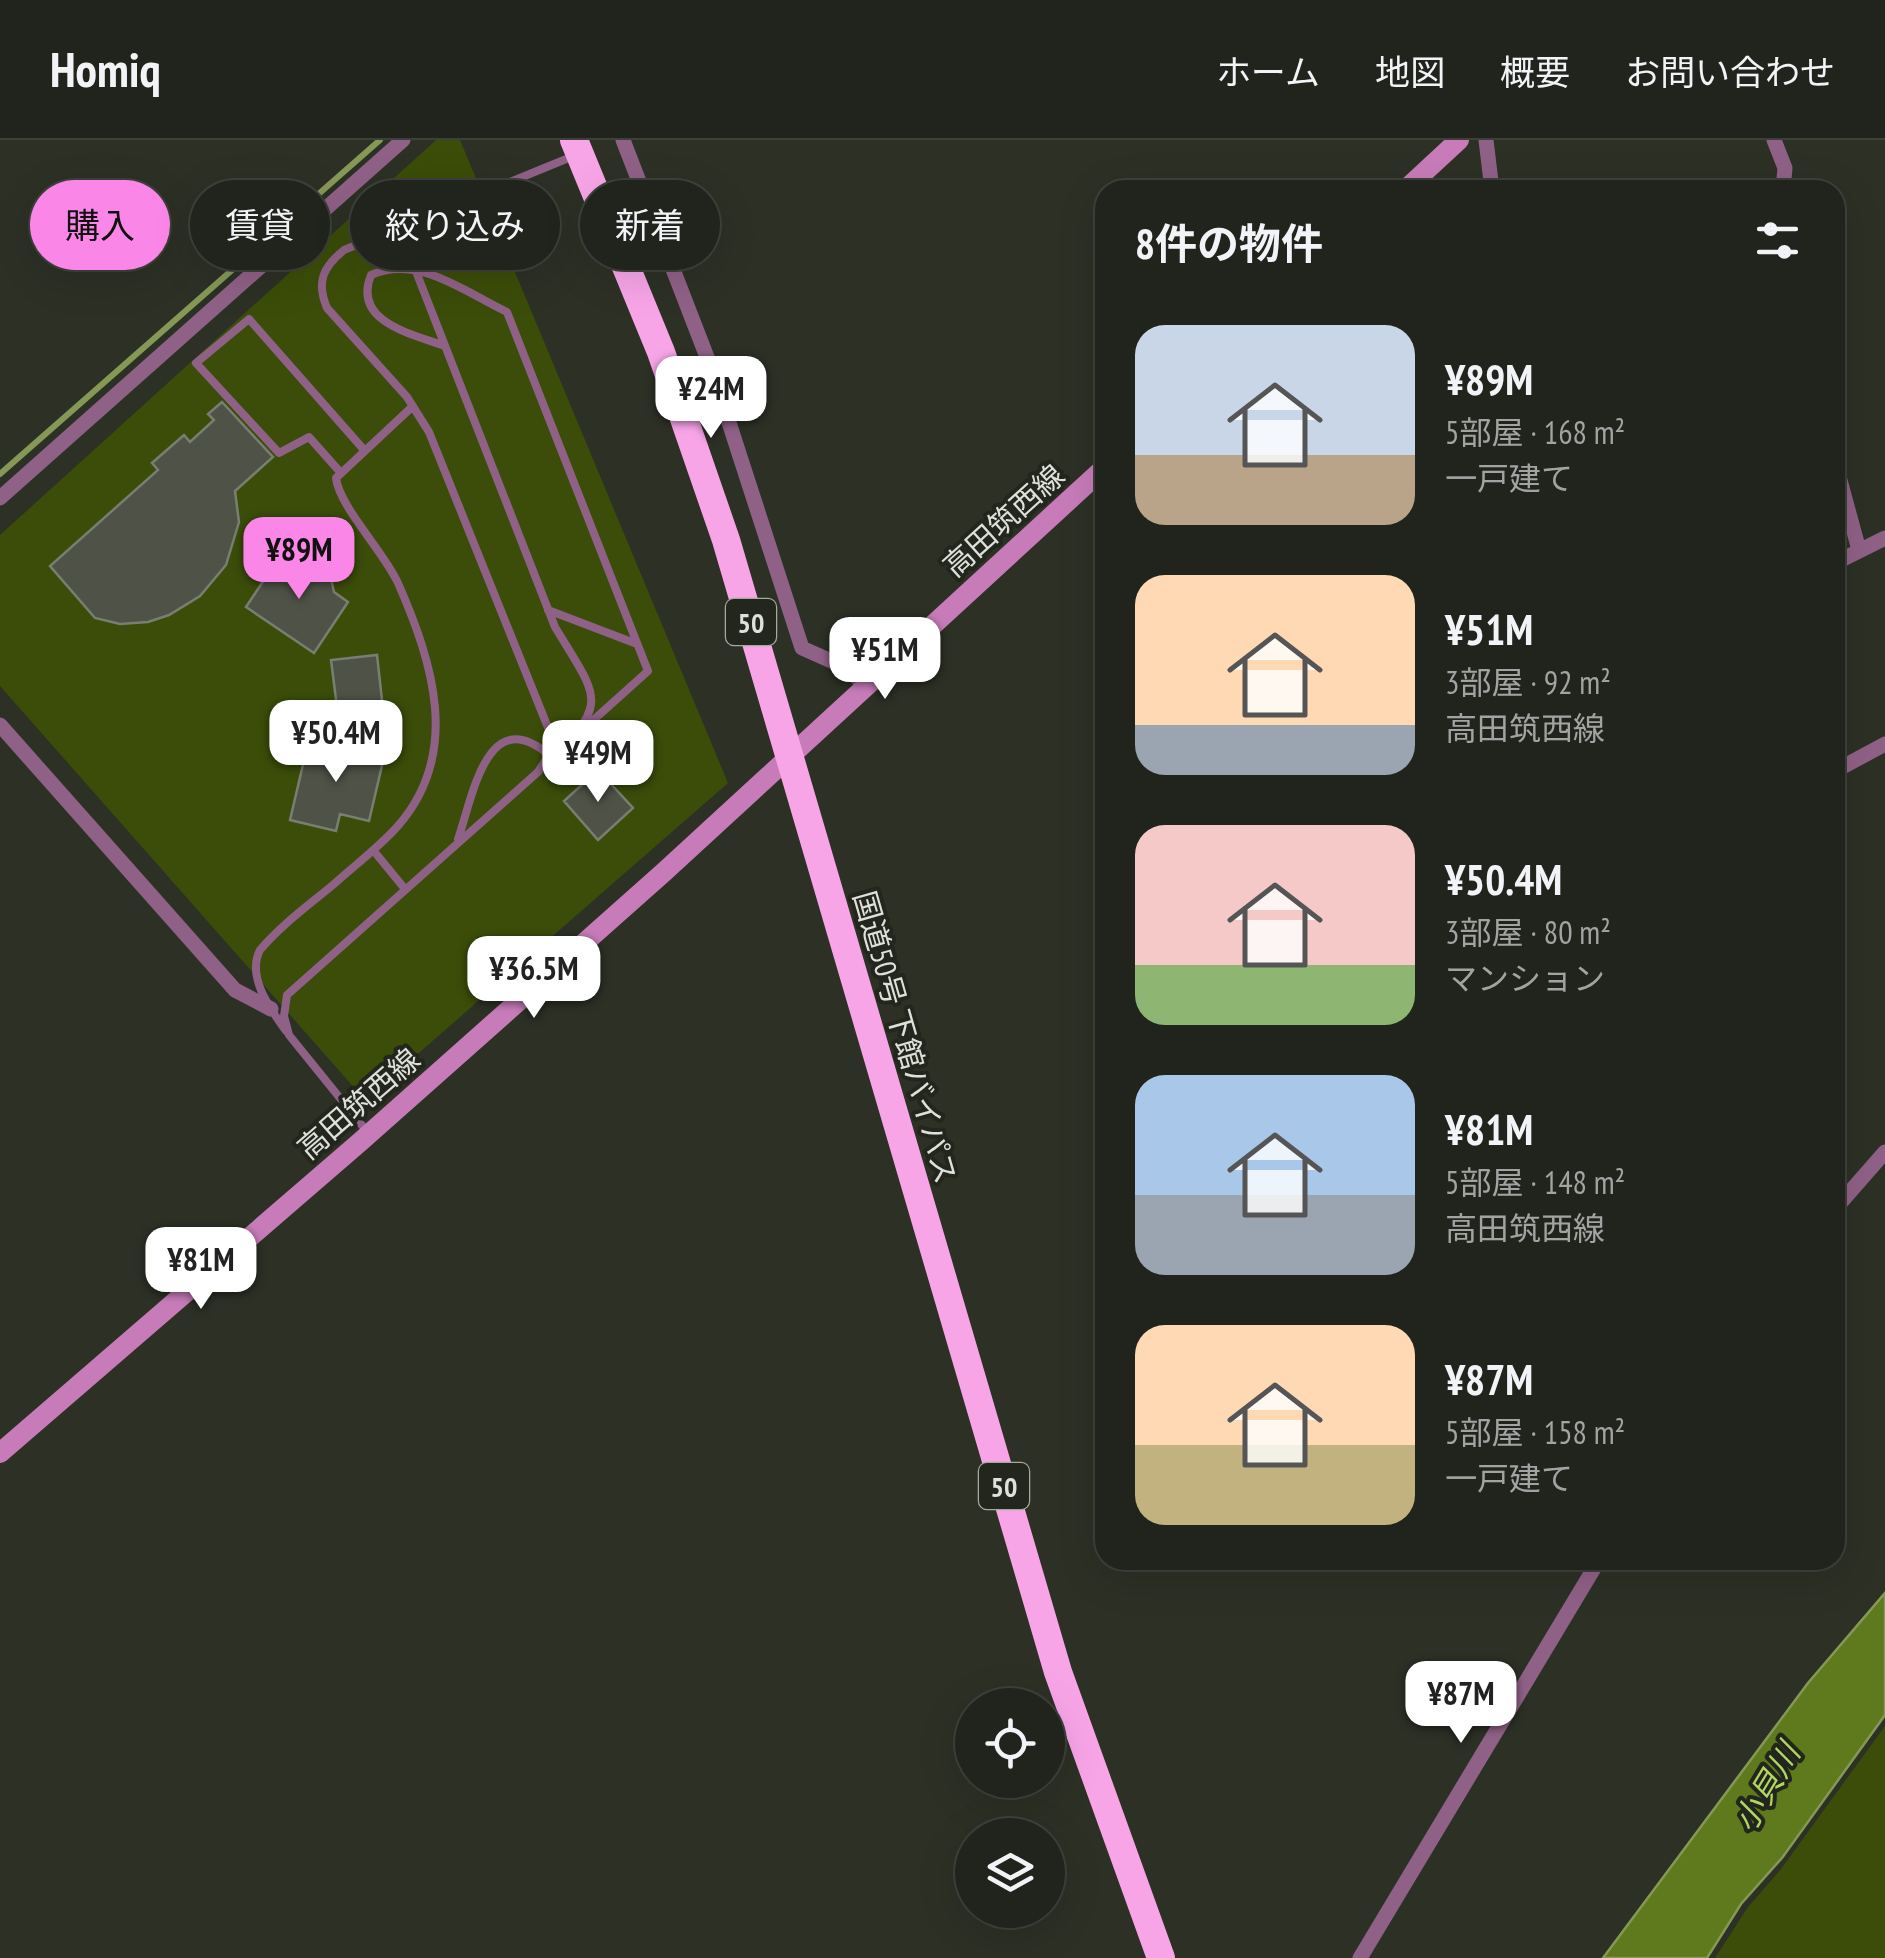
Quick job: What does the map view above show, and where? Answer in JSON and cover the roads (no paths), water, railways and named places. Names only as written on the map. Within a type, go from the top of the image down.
[{"type":"highway","name":"国道50号 下館バイパス","points":[[577,147],[654,334],[696,449],[790,754],[1058,1672],[1161,1958]]},
{"type":"main road","points":[[1416,180],[1459,140]]},
{"type":"main road","name":"高田筑西線","points":[[0,1453],[370,1134],[1095,476]]},
{"type":"street","points":[[0,498],[404,140]]},
{"type":"street","points":[[623,140],[712,370],[802,648],[847,668],[866,686]]},
{"type":"street","points":[[1486,140],[1491,180]]},
{"type":"street","points":[[1774,140],[1785,168],[1784,180]]},
{"type":"street","points":[[1845,499],[1859,550]]},
{"type":"street","points":[[1845,558],[1885,538]]},
{"type":"street","points":[[0,725],[235,990],[271,1009]]},
{"type":"street","points":[[1845,766],[1885,744]]},
{"type":"street","points":[[1845,1198],[1885,1152]]},
{"type":"street","points":[[1360,1958],[1592,1570]]},
{"type":"lane","points":[[504,180],[577,147]]},
{"type":"lane","points":[[350,248],[325,268],[320,291],[327,308],[413,406],[429,432],[548,723],[548,754],[538,772]]},
{"type":"lane","points":[[383,270],[372,275],[366,288],[368,305],[378,317],[408,333],[445,346]]},
{"type":"lane","points":[[415,270],[555,628],[588,678],[592,708],[579,732]]},
{"type":"lane","points":[[289,1035],[284,1016],[286,995],[648,672],[507,312],[418,270]]},
{"type":"lane","points":[[341,473],[309,437],[280,453],[196,363],[249,319],[364,450]]},
{"type":"lane","points":[[370,1134],[289,1035],[271,1009],[254,972],[260,950],[399,825],[420,794],[434,750],[438,712],[432,674],[387,561],[337,487],[336,478],[413,406]]},
{"type":"lane","points":[[548,610],[637,644]]},
{"type":"lane","points":[[457,843],[487,757],[500,742],[514,738],[536,744],[548,754]]},
{"type":"lane","points":[[372,850],[405,888]]},
{"type":"water","name":"小貝川","points":[[1885,1593],[1885,1715],[1782,1858],[1741,1904],[1707,1958],[1603,1958],[1808,1683]]},
{"type":"waterway","points":[[0,474],[380,140]]}]
